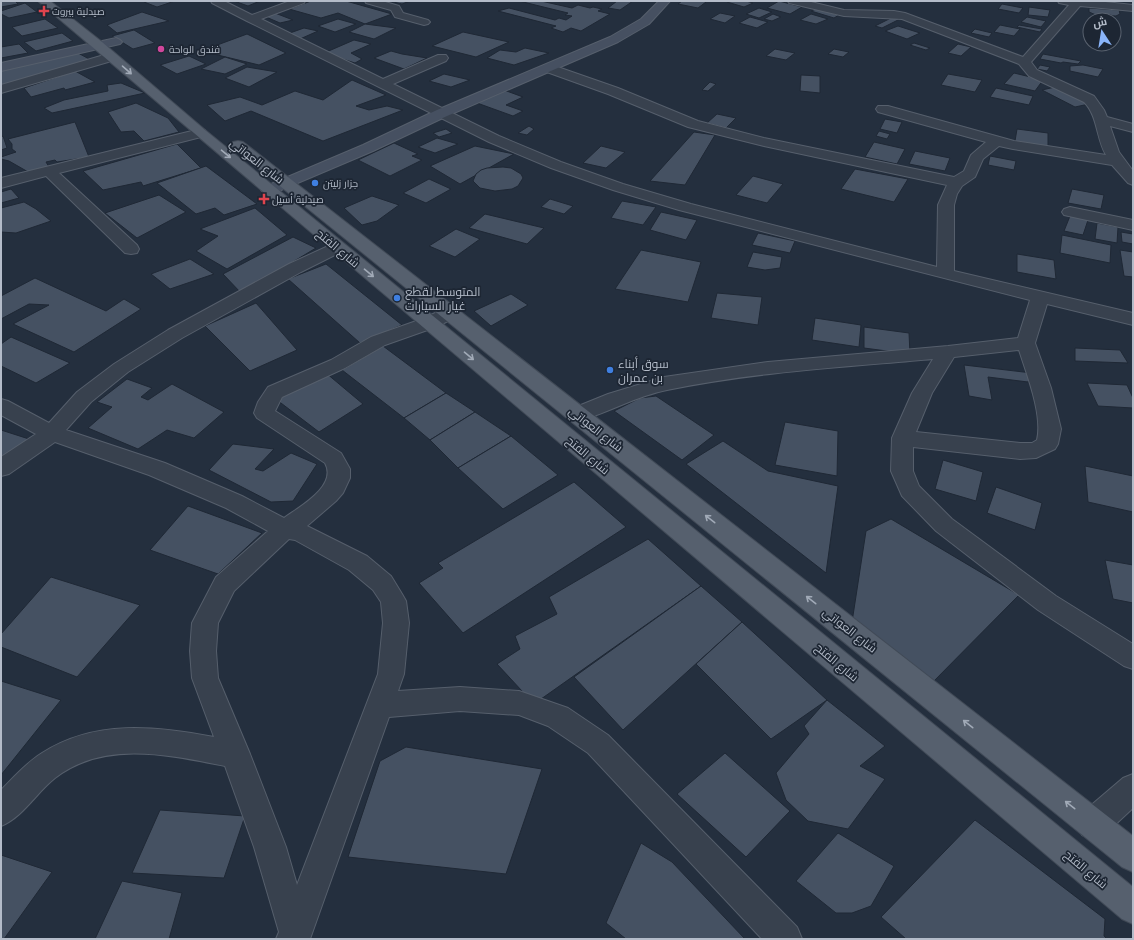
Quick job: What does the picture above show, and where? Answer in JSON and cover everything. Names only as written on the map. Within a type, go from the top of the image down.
[{"type":"main road","name":"شارع الفتح","points":[[43,1],[106,45],[200,133],[277,186],[338,247],[1133,908]]},
{"type":"main road","name":"شارع العواتي","points":[[60,1],[106,45],[218,129],[277,186],[450,313],[1133,856]]},
{"type":"street","points":[[216,1],[494,139],[556,165],[618,187],[685,207],[945,274],[1133,319]]},
{"type":"street","points":[[251,19],[300,1]]},
{"type":"street","points":[[370,1],[396,9],[399,15],[424,22]]},
{"type":"street","points":[[277,186],[630,32],[647,21],[665,1]]},
{"type":"street","points":[[793,1],[844,13],[894,14],[905,16],[1026,62]]},
{"type":"street","points":[[1060,1],[1133,8]]},
{"type":"street","points":[[1026,62],[1077,3]]},
{"type":"street","points":[[1,62],[106,45]]},
{"type":"street","points":[[1,67],[106,45]]},
{"type":"street","points":[[1,89],[106,45]]},
{"type":"street","points":[[382,84],[442,58]]},
{"type":"street","points":[[1026,62],[1026,66],[1033,73],[1095,104],[1108,146],[1117,161],[1133,180]]},
{"type":"street","points":[[548,68],[613,91],[693,124],[764,142],[955,182],[970,174],[976,158],[982,151],[997,141]]},
{"type":"street","points":[[883,109],[997,141],[1117,161]]},
{"type":"street","points":[[1101,120],[1133,128]]},
{"type":"street","points":[[1,183],[200,133]]},
{"type":"street","points":[[49,171],[131,249]]},
{"type":"street","points":[[945,274],[946,205],[955,182]]},
{"type":"street","points":[[1070,212],[1133,225]]},
{"type":"street","points":[[1,468],[52,433],[84,397],[121,368],[175,334],[295,268],[338,247]]},
{"type":"street","points":[[903,438],[1020,451],[1036,450],[1048,444],[1050,429],[1041,388],[1026,343],[1040,297]]},
{"type":"street","points":[[294,936],[270,847],[236,754],[205,678],[205,623],[225,584],[285,529],[328,496],[337,483],[339,470],[333,458],[264,413],[268,402],[275,392],[338,364],[378,341],[429,323],[450,313]]},
{"type":"street","points":[[578,414],[615,399],[664,384],[768,368],[948,352],[1026,343]]},
{"type":"street","points":[[948,352],[934,371],[914,407],[903,438],[902,471],[910,490],[944,525],[1047,603],[1133,658]]},
{"type":"street","points":[[1,406],[52,433],[157,469],[234,502],[285,529],[301,533],[358,563],[382,583],[393,601],[396,623],[391,674],[294,936]]},
{"type":"street","points":[[379,705],[460,699],[519,703],[558,716],[598,744],[785,939]]},
{"type":"street","points":[[1,811],[38,773],[59,758],[105,741],[145,740],[236,754]]},
{"type":"street","points":[[1093,824],[1133,788]]},
{"type":"building","points":[[1,1],[15,1],[18,4],[1,7]]},
{"type":"building","points":[[175,1],[157,7],[144,2]]},
{"type":"building","points":[[234,1],[260,1],[248,6]]},
{"type":"building","points":[[311,1],[346,1],[392,14],[365,24],[338,13],[321,18],[289,9]]},
{"type":"building","points":[[389,1],[410,1],[402,4]]},
{"type":"building","points":[[519,1],[541,1],[572,8],[578,5],[590,8],[593,7],[602,9],[598,11],[610,14],[581,31],[571,28],[563,32],[551,28],[556,26],[498,11],[509,8],[555,20],[559,18],[566,20],[572,16],[565,15],[568,13]]},
{"type":"building","points":[[617,1],[633,1],[620,10],[608,8]]},
{"type":"building","points":[[682,1],[706,2],[698,8],[678,4]]},
{"type":"building","points":[[746,1],[753,3],[744,7],[727,2]]},
{"type":"building","points":[[779,1],[802,7],[790,14],[767,8]]},
{"type":"building","points":[[25,3],[37,12],[9,18],[1,14],[1,11]]},
{"type":"building","points":[[1002,4],[1023,8],[1019,13],[998,9]]},
{"type":"building","points":[[1029,7],[1050,10],[1048,17],[1028,15]]},
{"type":"building","points":[[759,8],[772,12],[759,18],[746,14]]},
{"type":"building","points":[[1089,8],[1119,10],[1120,12],[1089,12]]},
{"type":"building","points":[[816,9],[839,15],[834,18],[811,11]]},
{"type":"building","points":[[142,12],[169,21],[117,33],[107,25]]},
{"type":"building","points":[[275,13],[293,20],[280,23],[266,17]]},
{"type":"building","points":[[720,13],[735,16],[725,23],[710,19]]},
{"type":"building","points":[[773,14],[781,17],[772,21],[764,19]]},
{"type":"building","points":[[811,14],[828,19],[816,24],[800,20]]},
{"type":"building","points":[[895,16],[902,18],[882,28],[875,26]]},
{"type":"building","points":[[750,17],[768,22],[757,28],[739,23]]},
{"type":"building","points":[[1027,17],[1046,21],[1041,27],[1021,22]]},
{"type":"building","points":[[45,19],[58,28],[22,36],[12,27]]},
{"type":"building","points":[[338,19],[356,24],[335,32],[318,26]]},
{"type":"building","points":[[365,24],[396,28],[374,39],[349,32]]},
{"type":"building","points":[[1000,25],[1020,29],[1014,36],[994,32]]},
{"type":"building","points":[[1019,25],[1042,29],[1040,32],[1017,27]]},
{"type":"building","points":[[898,26],[920,33],[907,39],[885,31]]},
{"type":"building","points":[[304,28],[318,31],[300,39],[287,34]]},
{"type":"building","points":[[975,29],[992,33],[989,37],[971,33]]},
{"type":"building","points":[[134,30],[155,43],[133,49],[112,36]]},
{"type":"building","points":[[463,32],[509,42],[476,57],[432,46]]},
{"type":"building","points":[[62,33],[73,41],[36,51],[24,42]]},
{"type":"building","points":[[247,34],[286,53],[259,65],[201,51]]},
{"type":"building","points":[[354,40],[371,44],[351,53],[362,59],[355,63],[324,53]]},
{"type":"building","points":[[914,43],[930,48],[926,50],[910,45]]},
{"type":"building","points":[[19,44],[28,53],[1,58],[1,47]]},
{"type":"building","points":[[958,44],[971,47],[961,56],[948,53]]},
{"type":"building","points":[[525,48],[549,53],[514,65],[487,58],[500,50],[516,52]]},
{"type":"building","points":[[775,49],[795,53],[786,60],[766,56]]},
{"type":"building","points":[[834,49],[849,52],[843,57],[828,54]]},
{"type":"building","points":[[391,51],[427,58],[404,69],[374,58]]},
{"type":"building","points":[[78,53],[91,60],[1,87],[1,69]]},
{"type":"building","points":[[1043,54],[1081,61],[1078,64],[1061,63],[1040,59]]},
{"type":"building","points":[[189,56],[206,64],[177,74],[160,65]]},
{"type":"building","points":[[225,57],[247,64],[225,74],[201,69]]},
{"type":"building","points":[[1040,65],[1050,67],[1047,71],[1037,69]]},
{"type":"building","points":[[1083,65],[1103,69],[1098,77],[1070,71],[1070,66]]},
{"type":"building","points":[[247,67],[277,72],[249,87],[225,78]]},
{"type":"building","points":[[75,71],[95,82],[65,90],[64,88],[31,97],[24,88]]},
{"type":"building","points":[[1014,73],[1043,80],[1035,91],[1004,84]]},
{"type":"building","points":[[444,74],[470,80],[451,87],[429,81]]},
{"type":"building","points":[[948,74],[982,80],[975,92],[941,85]]},
{"type":"building","points":[[801,75],[820,76],[820,93],[800,91]]},
{"type":"building","points":[[352,80],[386,95],[356,106],[369,110],[387,106],[403,110],[323,141],[251,111],[225,121],[207,105],[240,97],[262,105],[295,91],[323,100]]},
{"type":"building","points":[[710,82],[716,84],[708,91],[702,90]]},
{"type":"building","points":[[121,83],[145,93],[52,113],[44,108],[64,100],[108,91],[107,85]]},
{"type":"building","points":[[1055,87],[1089,104],[1075,107],[1042,90]]},
{"type":"building","points":[[996,88],[1033,96],[1029,105],[990,97]]},
{"type":"building","points":[[504,90],[523,97],[506,105],[523,111],[513,116],[477,103]]},
{"type":"building","points":[[136,103],[168,118],[179,132],[144,141],[134,131],[121,132],[108,112]]},
{"type":"building","points":[[717,114],[736,118],[726,128],[707,123]]},
{"type":"building","points":[[885,119],[902,122],[897,133],[880,129]]},
{"type":"building","points":[[75,122],[89,157],[57,162],[55,160],[46,162],[49,167],[30,173],[9,161],[1,159],[1,157],[16,152],[12,149],[12,144],[8,139]]},
{"type":"building","points":[[529,126],[534,129],[527,135],[518,133]]},
{"type":"building","points":[[446,129],[452,133],[439,137],[433,133]]},
{"type":"building","points":[[1017,129],[1048,133],[1048,147],[1015,141]]},
{"type":"building","points":[[879,131],[890,134],[887,139],[876,136]]},
{"type":"building","points":[[694,132],[715,135],[685,185],[650,181]]},
{"type":"building","points":[[3,136],[7,148],[1,150],[1,137]]},
{"type":"building","points":[[437,138],[458,144],[435,153],[418,147]]},
{"type":"building","points":[[874,142],[905,149],[897,164],[865,157]]},
{"type":"building","points":[[394,143],[418,154],[412,156],[422,160],[390,176],[358,160]]},
{"type":"building","points":[[177,144],[201,168],[143,186],[141,182],[103,190],[83,171]]},
{"type":"building","points":[[475,146],[514,154],[460,184],[430,166]]},
{"type":"building","points":[[601,146],[625,152],[606,168],[583,163]]},
{"type":"building","points":[[915,151],[950,158],[945,171],[909,164]]},
{"type":"building","points":[[990,156],[1016,161],[1014,170],[988,165]]},
{"type":"building","points":[[206,166],[257,204],[224,215],[215,208],[196,214],[157,183]]},
{"type":"building","points":[[503,167],[511,168],[521,174],[523,178],[518,186],[512,189],[495,191],[480,188],[473,181],[476,174],[481,170]]},
{"type":"building","points":[[855,169],[908,179],[894,202],[841,189]]},
{"type":"building","points":[[753,176],[783,184],[767,203],[736,195]]},
{"type":"building","points":[[429,179],[451,189],[426,203],[403,193]]},
{"type":"building","points":[[11,189],[19,198],[1,203],[1,192]]},
{"type":"building","points":[[1072,189],[1104,195],[1101,209],[1068,203]]},
{"type":"building","points":[[159,195],[186,212],[137,238],[105,213]]},
{"type":"building","points":[[372,196],[399,205],[377,221],[362,225],[344,208]]},
{"type":"building","points":[[550,199],[573,206],[564,214],[541,207]]},
{"type":"building","points":[[622,201],[656,207],[643,225],[611,218]]},
{"type":"building","points":[[24,202],[51,221],[16,233],[1,232],[1,208]]},
{"type":"building","points":[[255,208],[287,235],[227,269],[196,251],[218,236],[200,229]]},
{"type":"building","points":[[661,212],[697,220],[686,240],[650,230]]},
{"type":"building","points":[[485,214],[544,228],[527,244],[469,228]]},
{"type":"building","points":[[1070,216],[1088,220],[1083,235],[1064,231]]},
{"type":"building","points":[[1097,223],[1118,227],[1117,243],[1095,239]]},
{"type":"building","points":[[456,229],[480,239],[455,257],[429,246]]},
{"type":"building","points":[[1121,232],[1133,234],[1133,244],[1122,242]]},
{"type":"building","points":[[758,233],[795,241],[790,253],[752,245]]},
{"type":"building","points":[[1062,235],[1111,245],[1110,263],[1060,253]]},
{"type":"building","points":[[293,237],[316,248],[241,293],[223,274]]},
{"type":"building","points":[[641,250],[701,262],[688,302],[615,289]]},
{"type":"building","points":[[1120,250],[1133,252],[1133,277],[1124,276]]},
{"type":"building","points":[[753,252],[782,257],[780,268],[765,270],[747,267]]},
{"type":"building","points":[[1017,254],[1054,260],[1056,279],[1017,272]]},
{"type":"building","points":[[190,259],[214,274],[170,289],[151,274]]},
{"type":"building","points":[[326,264],[402,325],[360,343],[288,279]]},
{"type":"building","points":[[35,278],[106,311],[124,299],[141,309],[74,352],[13,324],[49,305],[29,304],[1,319],[1,296]]},
{"type":"building","points":[[717,293],[762,297],[758,325],[711,318]]},
{"type":"building","points":[[511,294],[528,305],[491,326],[474,311]]},
{"type":"building","points":[[256,303],[297,350],[250,371],[205,326]]},
{"type":"building","points":[[815,318],[861,325],[859,347],[812,340]]},
{"type":"building","points":[[864,327],[909,333],[910,354],[864,348]]},
{"type":"building","points":[[11,337],[70,363],[36,383],[1,366],[1,344]]},
{"type":"building","points":[[383,346],[446,393],[404,418],[342,370]]},
{"type":"building","points":[[1075,348],[1120,350],[1128,363],[1075,361]]},
{"type":"building","points":[[964,365],[1032,373],[1028,382],[988,377],[992,400],[969,396]]},
{"type":"building","points":[[326,373],[363,404],[319,432],[277,400]]},
{"type":"building","points":[[127,379],[152,388],[141,397],[148,400],[172,384],[224,412],[194,438],[167,430],[138,449],[88,428],[112,407],[97,402]]},
{"type":"building","points":[[1087,383],[1127,385],[1133,398],[1133,408],[1098,406]]},
{"type":"building","points":[[446,393],[475,412],[430,440],[404,418]]},
{"type":"building","points":[[656,396],[714,435],[682,460],[614,411],[640,398]]},
{"type":"building","points":[[475,412],[511,436],[458,468],[430,440]]},
{"type":"building","points":[[785,422],[838,431],[837,476],[775,465]]},
{"type":"building","points":[[1,430],[29,439],[1,458]]},
{"type":"building","points":[[511,436],[558,475],[503,509],[458,468]]},
{"type":"building","points":[[723,441],[768,471],[838,486],[826,573],[686,464]]},
{"type":"building","points":[[233,444],[274,449],[255,469],[263,471],[291,453],[317,464],[293,501],[271,502],[209,470]]},
{"type":"building","points":[[943,460],[983,472],[976,501],[935,489]]},
{"type":"building","points":[[1085,466],[1133,476],[1133,512],[1088,502]]},
{"type":"building","points":[[574,482],[626,527],[463,633],[419,583],[443,568],[438,563]]},
{"type":"building","points":[[996,487],[1042,503],[1035,530],[987,513]]},
{"type":"building","points":[[188,506],[262,533],[218,574],[150,550]]},
{"type":"building","points":[[891,519],[1019,595],[931,684],[852,622],[866,531]]},
{"type":"building","points":[[648,539],[701,586],[534,704],[497,664],[520,649],[515,636],[557,614],[549,597]]},
{"type":"building","points":[[1105,560],[1133,565],[1133,603],[1113,599]]},
{"type":"building","points":[[51,577],[140,605],[77,677],[1,647],[1,634]]},
{"type":"building","points":[[701,586],[742,622],[623,730],[574,677]]},
{"type":"building","points":[[742,622],[827,700],[771,739],[696,664]]},
{"type":"building","points":[[1,681],[61,700],[1,775]]},
{"type":"building","points":[[827,700],[885,746],[860,766],[885,779],[848,829],[808,821],[786,800],[776,773],[809,734],[804,726]]},
{"type":"building","points":[[406,747],[542,769],[506,874],[348,857],[380,761]]},
{"type":"building","points":[[725,753],[790,811],[746,857],[677,794]]},
{"type":"building","points":[[160,810],[245,816],[224,878],[132,873]]},
{"type":"building","points":[[975,820],[1105,919],[1104,936],[1107,939],[906,939],[881,917]]},
{"type":"building","points":[[838,833],[894,866],[871,906],[852,913],[836,913],[796,881]]},
{"type":"building","points":[[641,843],[672,862],[745,939],[626,939],[606,923]]},
{"type":"building","points":[[1,855],[52,872],[4,939],[1,939]]},
{"type":"building","points":[[122,881],[182,893],[169,939],[95,939]]},
{"type":"place","name":"صيدلية بيروت","points":[[44,11]]},
{"type":"place","name":"فندق الواحة","points":[[161,49]]},
{"type":"place","name":"جزار زليتن","points":[[315,183]]},
{"type":"place","name":"صيدلية أسيل","points":[[264,199]]},
{"type":"place","name":"المتوسط لقطع غيار السيارات","points":[[397,298]]},
{"type":"place","name":"سوق أبناء بن عمران","points":[[610,370]]}]
